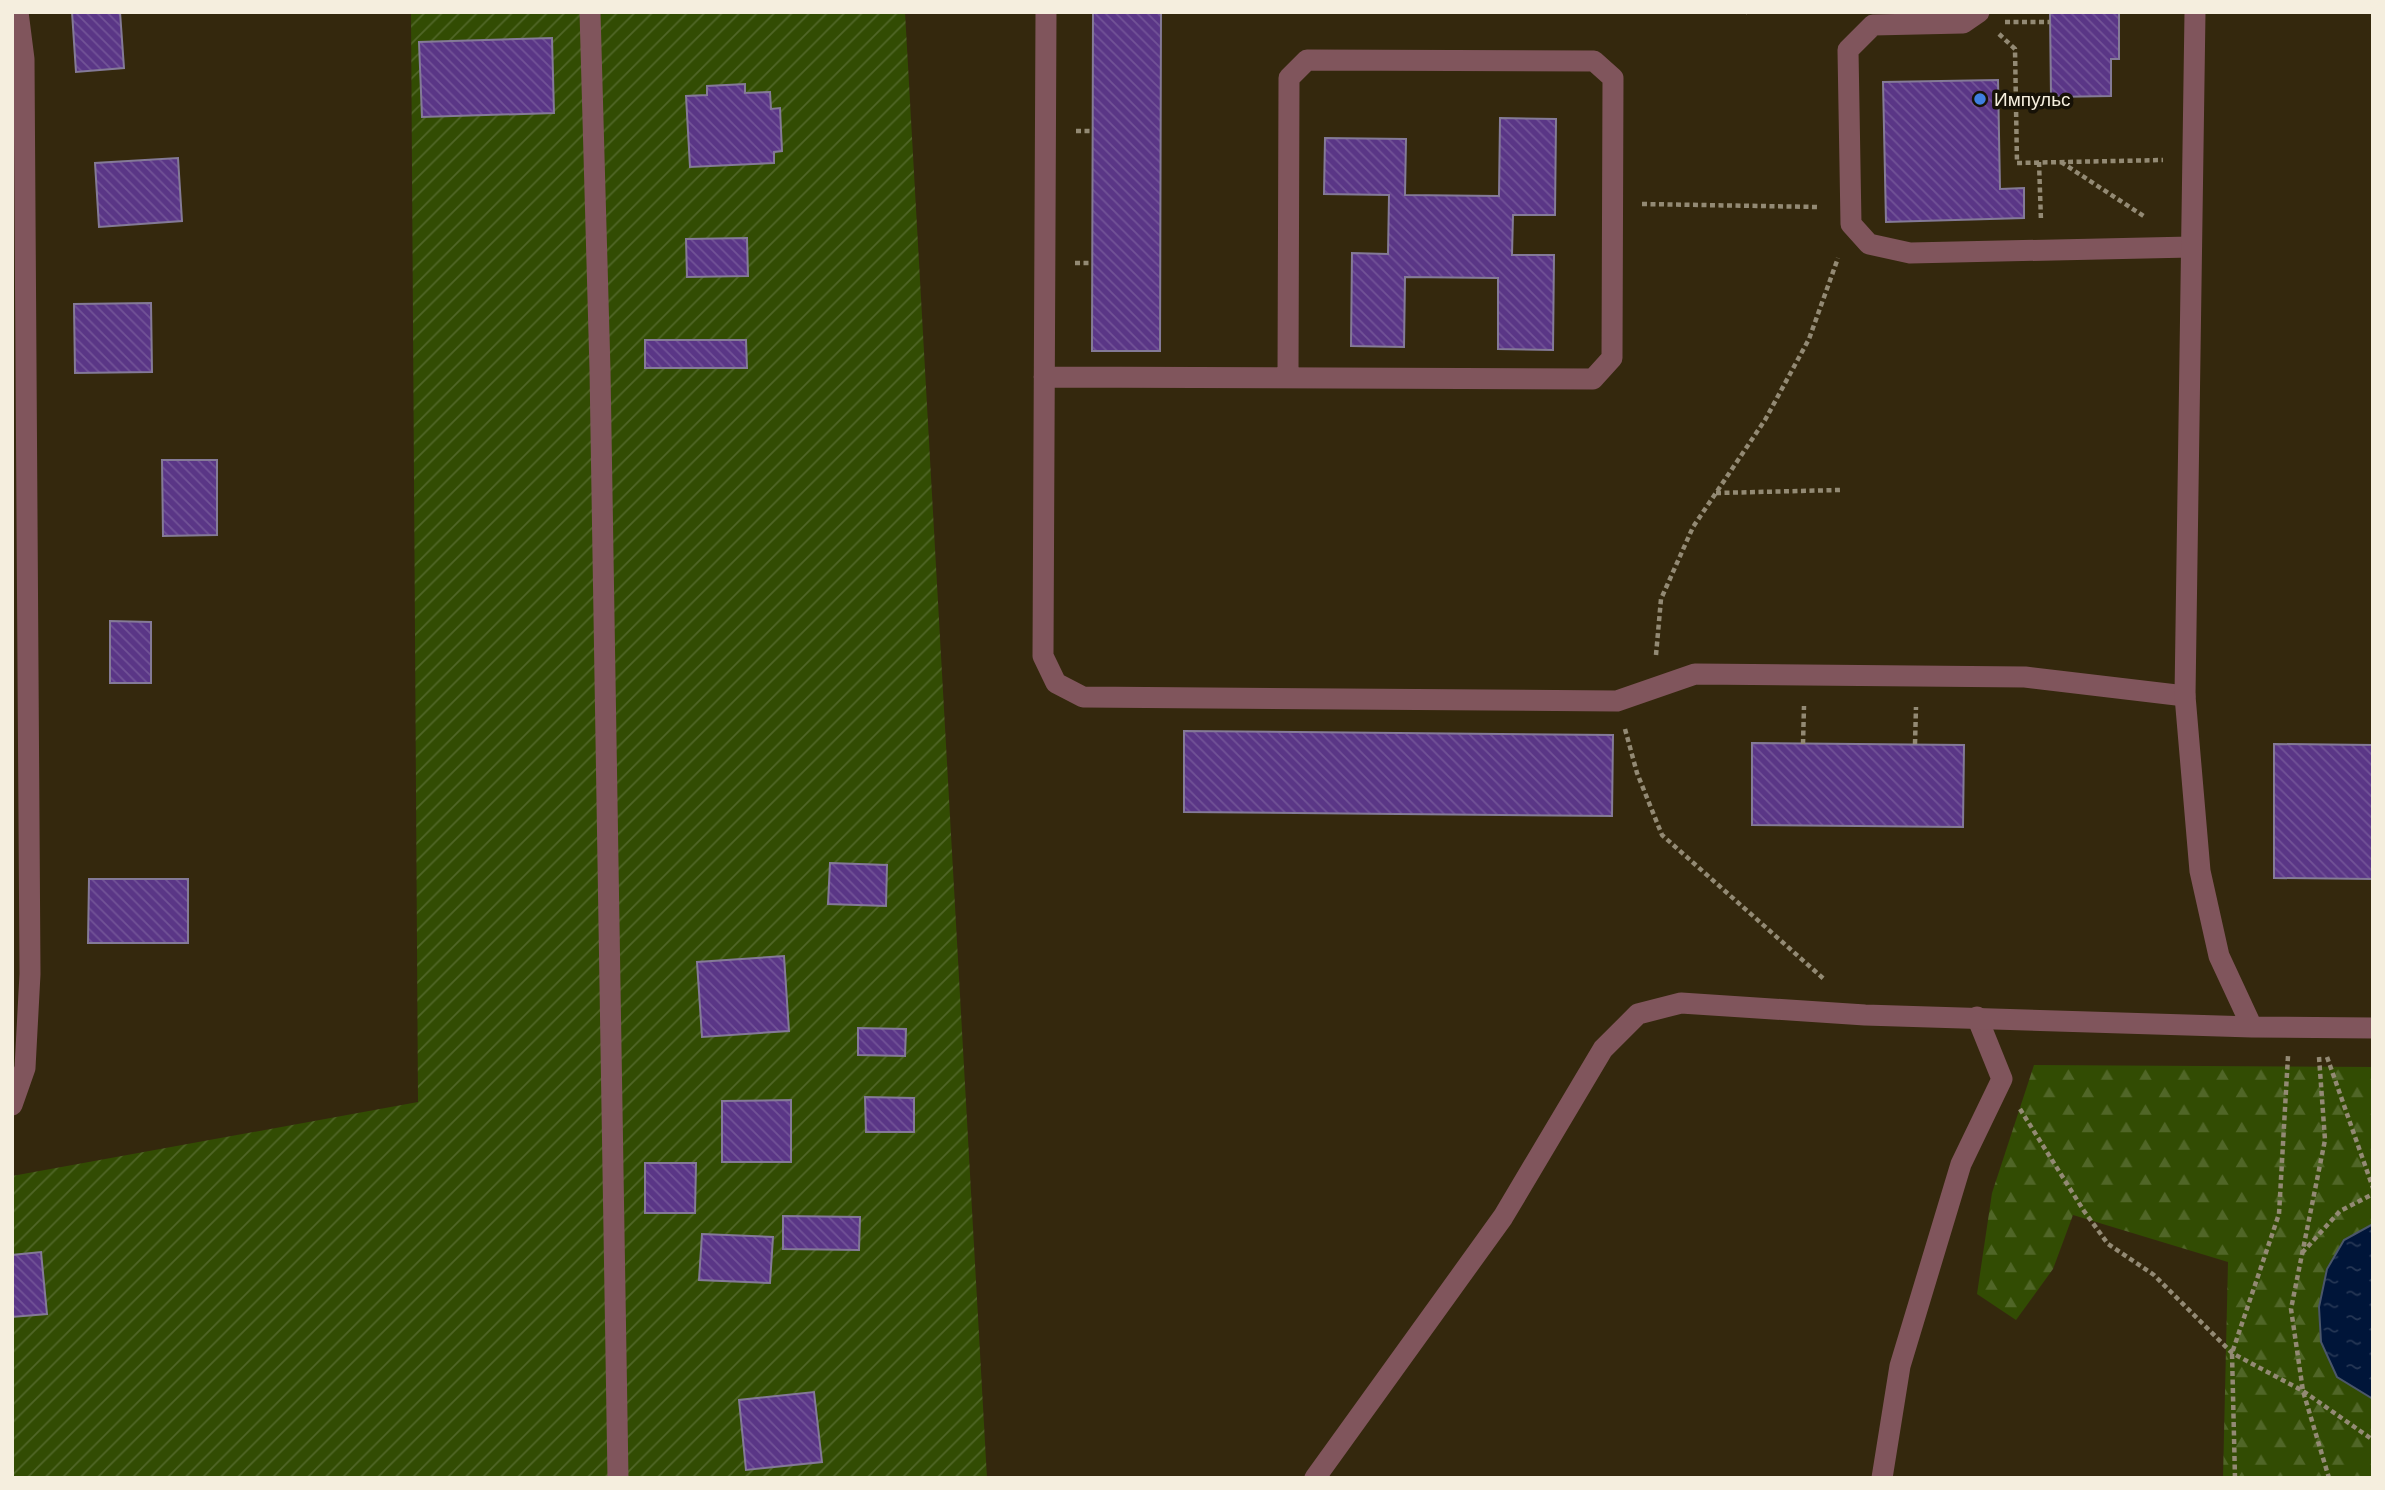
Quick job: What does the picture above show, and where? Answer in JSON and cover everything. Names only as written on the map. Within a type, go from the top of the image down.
[{"type":"street","points":[[12,1105],[25,1068],[30,974],[24,59],[18,12]]},
{"type":"street","points":[[590,12],[600,384],[618,1478]]},
{"type":"street","points":[[1046,12],[1043,656],[1056,683],[1083,696],[1618,701],[1695,674],[2011,677],[2185,696]]},
{"type":"street","points":[[1979,12],[1963,23],[1873,24],[1848,50],[1850,216],[1869,244],[1910,253],[2191,247]]},
{"type":"street","points":[[2195,12],[2185,696],[2200,871],[2219,956],[2252,1027]]},
{"type":"street","points":[[1044,377],[1288,378],[1593,379],[1612,358],[1614,78],[1594,61],[1307,60],[1289,78],[1288,378]]},
{"type":"street","points":[[1315,1478],[1503,1216],[1603,1049],[1638,1014],[1681,1003],[1865,1015],[2290,1028],[2373,1028]]},
{"type":"street","points":[[1882,1478],[1903,1354],[1961,1164],[2002,1079],[1977,1017]]},
{"type":"path","points":[[2000,22],[2050,22]]},
{"type":"path","points":[[2015,64],[2017,163],[2192,159]]},
{"type":"path","points":[[2039,162],[2041,250]]},
{"type":"path","points":[[2060,162],[2148,218]]},
{"type":"path","points":[[1613,203],[1850,216],[1809,339],[1765,420],[1693,527],[1661,599],[1653,689]]},
{"type":"path","points":[[1716,493],[1840,490]]},
{"type":"path","points":[[1618,701],[1637,772],[1662,835],[1865,1015]]},
{"type":"path","points":[[2235,1478],[2232,1353],[2278,1214],[2290,1028]]},
{"type":"path","points":[[2317,1028],[2373,1188]]},
{"type":"path","points":[[2317,1028],[2325,1140],[2291,1309],[2303,1391],[2329,1478]]},
{"type":"path","points":[[2002,1079],[2084,1211],[2108,1244],[2154,1275],[2232,1353],[2303,1391],[2373,1440]]},
{"type":"path","points":[[2302,1253],[2340,1211],[2373,1194]]},
{"type":"green space","points":[[411,12],[905,12],[987,1478],[12,1478],[12,1176],[418,1102]]},
{"type":"green space","points":[[2034,1065],[2373,1067],[2373,1224],[2344,1240],[2337,1377],[2373,1399],[2373,1478],[2223,1478],[2228,1262],[2073,1215],[2053,1269],[2016,1320],[1977,1294],[1992,1193]]},
{"type":"water","points":[[2373,1224],[2373,1399],[2337,1377],[2321,1342],[2319,1307],[2327,1269],[2344,1240]]},
{"type":"building","points":[[72,12],[120,12],[124,68],[76,72]]},
{"type":"building","points":[[1093,12],[1161,12],[1160,351],[1092,351]]},
{"type":"building","points":[[2050,12],[2119,12],[2119,59],[2111,59],[2111,96],[2051,97]]},
{"type":"building","points":[[552,38],[554,113],[422,117],[419,42]]},
{"type":"building","points":[[1998,80],[2000,189],[2024,188],[2024,218],[1886,222],[1883,82]]},
{"type":"building","points":[[745,84],[745,93],[770,92],[771,109],[780,108],[782,151],[774,152],[774,163],[690,167],[686,96],[707,95],[707,86]]},
{"type":"building","points":[[1500,118],[1556,119],[1555,215],[1513,215],[1512,255],[1554,255],[1553,350],[1498,349],[1498,278],[1405,277],[1404,347],[1351,346],[1352,253],[1388,254],[1389,195],[1324,194],[1325,138],[1406,139],[1405,195],[1499,196]]},
{"type":"building","points":[[178,158],[182,221],[99,227],[95,163]]},
{"type":"building","points":[[747,238],[748,276],[687,277],[686,239]]},
{"type":"building","points":[[151,303],[152,372],[75,373],[74,304]]},
{"type":"building","points":[[645,340],[746,340],[747,368],[645,368]]},
{"type":"building","points":[[162,460],[217,460],[217,535],[163,536]]},
{"type":"building","points":[[110,621],[151,622],[151,683],[110,683]]},
{"type":"building","points":[[1184,731],[1613,735],[1612,816],[1184,812]]},
{"type":"building","points":[[1752,743],[1964,745],[1963,827],[1752,825]]},
{"type":"building","points":[[2274,744],[2373,745],[2373,879],[2274,878]]},
{"type":"building","points":[[830,863],[887,865],[886,906],[828,904]]},
{"type":"building","points":[[89,879],[188,879],[188,943],[88,943]]},
{"type":"building","points":[[784,956],[789,1031],[702,1037],[697,962]]},
{"type":"building","points":[[858,1028],[906,1029],[905,1056],[858,1055]]},
{"type":"building","points":[[865,1097],[914,1098],[914,1132],[866,1132]]},
{"type":"building","points":[[791,1100],[791,1162],[722,1162],[722,1101]]},
{"type":"building","points":[[645,1163],[696,1163],[695,1213],[645,1213]]},
{"type":"building","points":[[783,1216],[860,1217],[859,1250],[783,1249]]},
{"type":"building","points":[[702,1234],[773,1237],[770,1283],[699,1280]]},
{"type":"building","points":[[41,1252],[47,1314],[12,1317],[12,1255]]},
{"type":"building","points":[[814,1392],[822,1462],[746,1470],[739,1400]]},
{"type":"place","name":"Импульс","points":[[1980,99]]}]
